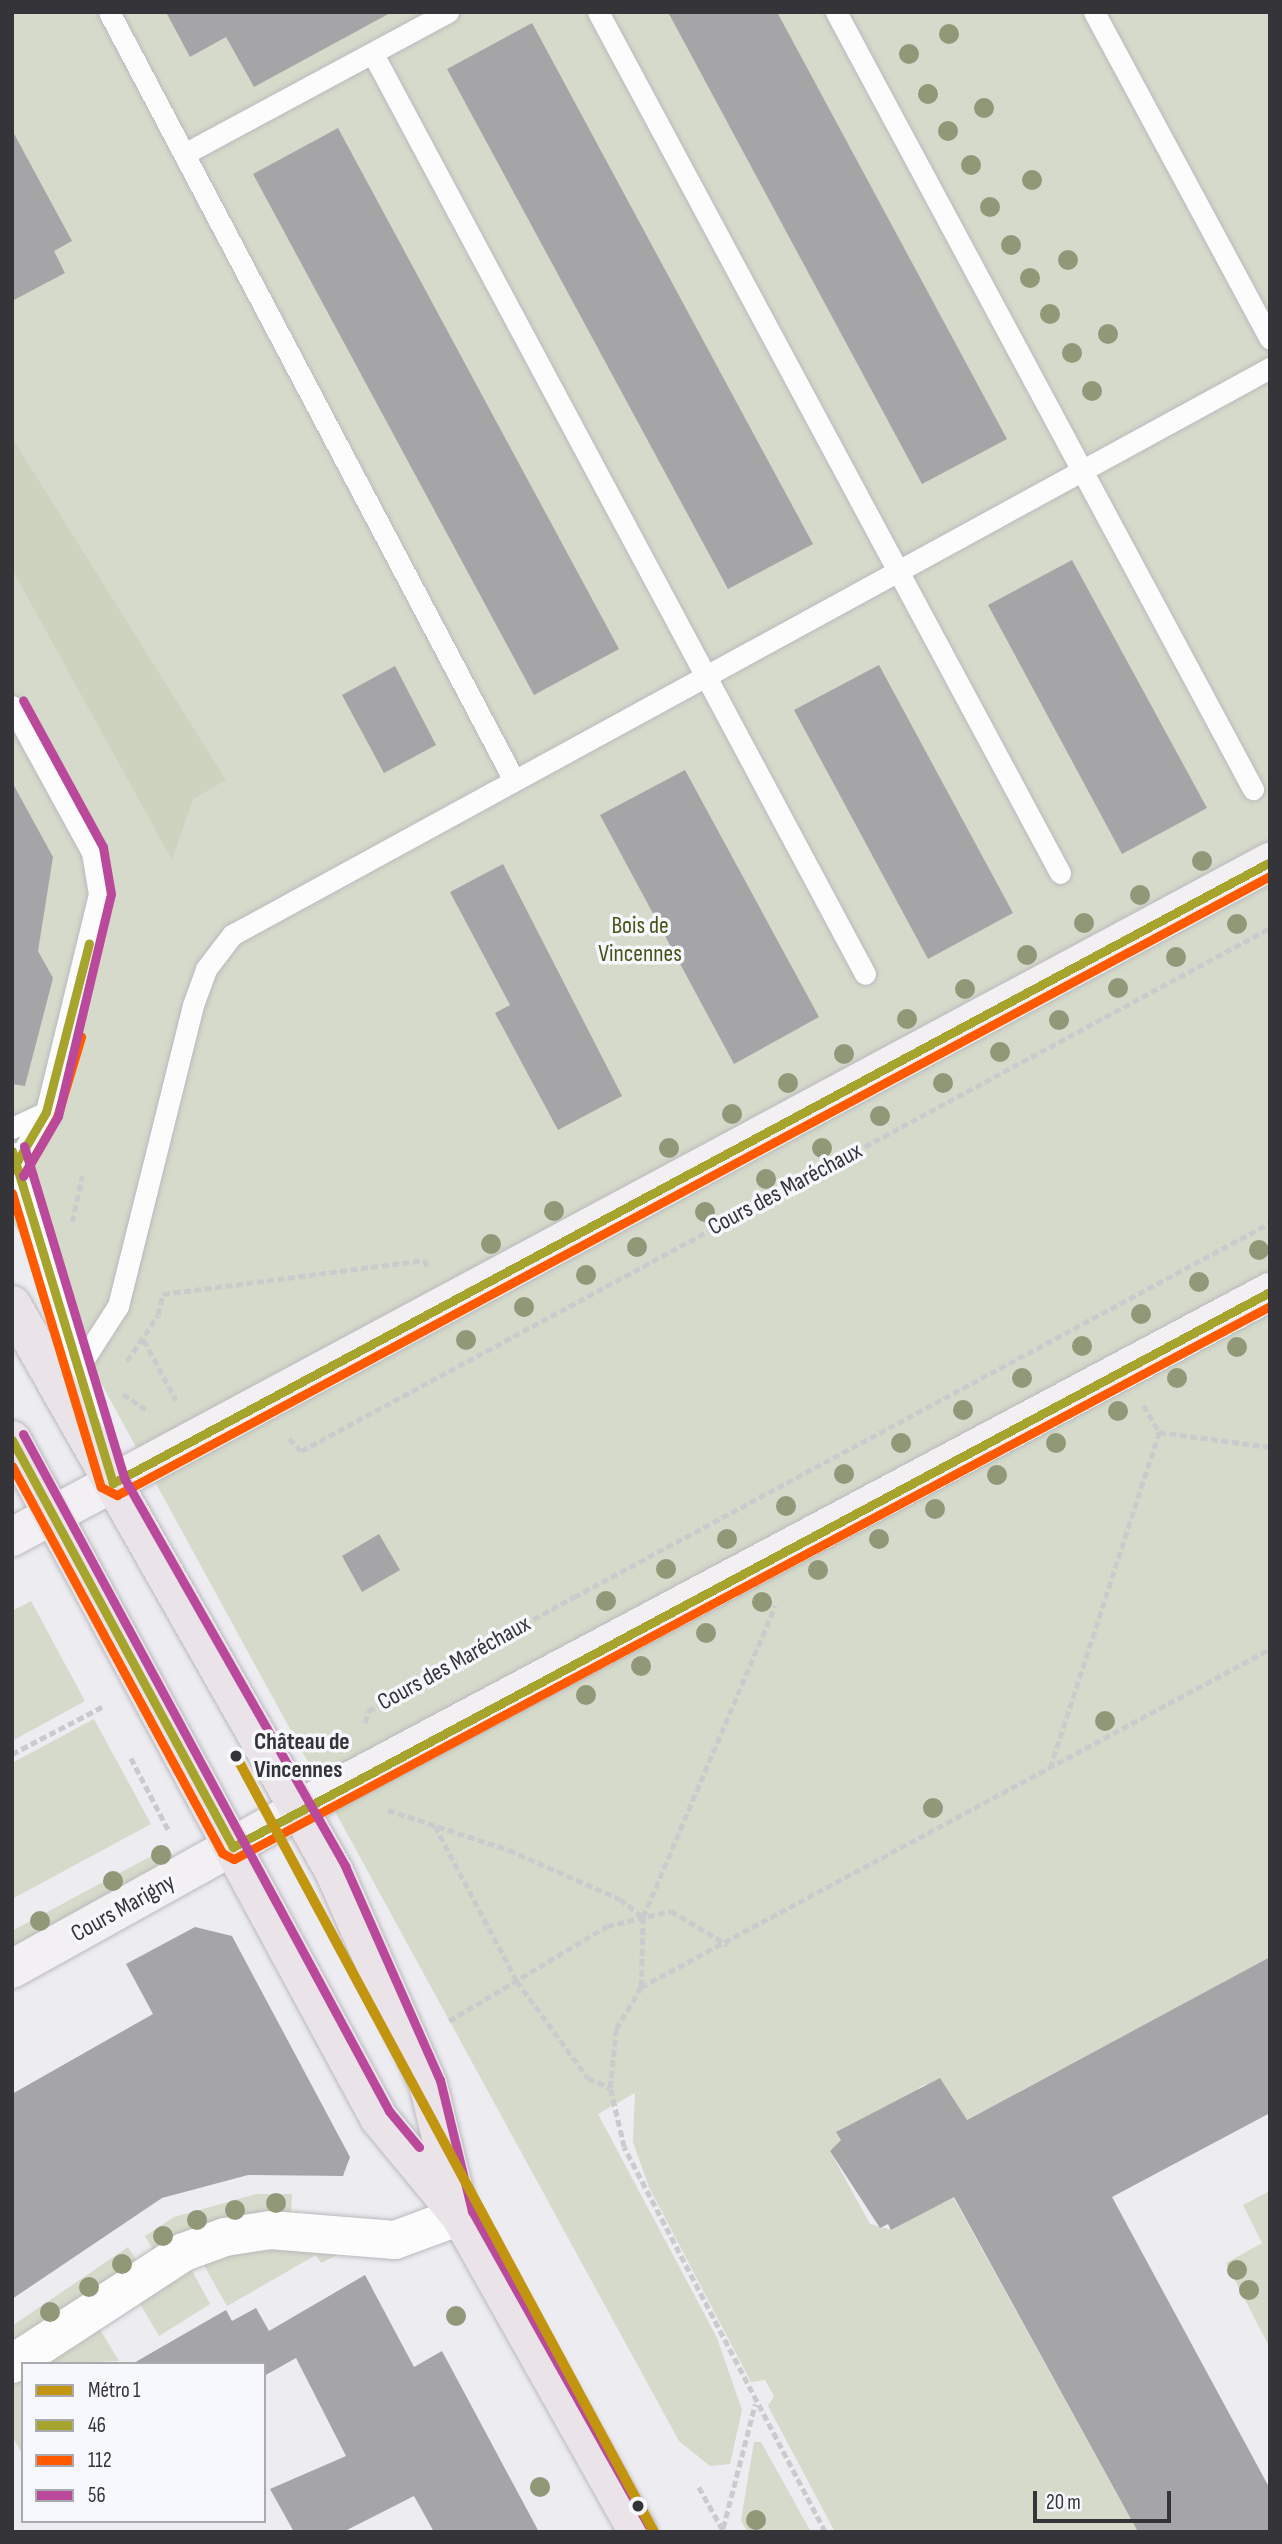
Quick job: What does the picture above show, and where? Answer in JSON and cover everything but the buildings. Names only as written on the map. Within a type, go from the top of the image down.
[{"type":"main road","points":[[12,1305],[68,1375],[339,1797],[334,1871],[428,2084],[460,2216]]},
{"type":"main road","points":[[12,1440],[380,2118],[460,2216],[638,2532]]},
{"type":"street","points":[[12,1537],[1270,862]]},
{"type":"street","points":[[339,1797],[801,1541],[1270,1292]]},
{"type":"street","name":"Cours Marigny","points":[[12,1969],[233,1847],[339,1797]]},
{"type":"street","points":[[12,2364],[184,2252],[225,2237],[270,2230],[396,2239],[460,2216]]},
{"type":"lane","points":[[109,12],[186,153],[514,780]]},
{"type":"lane","points":[[186,153],[448,12]]},
{"type":"lane","points":[[598,12],[1060,873]]},
{"type":"lane","points":[[836,12],[1254,789]]},
{"type":"lane","points":[[1094,12],[1270,339]]},
{"type":"lane","points":[[373,54],[865,974]]},
{"type":"lane","points":[[68,1375],[118,1306],[206,969],[232,935],[1270,368]]},
{"type":"lane","points":[[12,706],[92,852],[99,894],[46,1112],[14,1161],[68,1375]]},
{"type":"lane","points":[[12,1128],[46,1112]]},
{"type":"path","name":"Cours des Maréchaux","points":[[301,1451],[1270,928]]},
{"type":"path","points":[[71,1230],[82,1176]]},
{"type":"path","name":"Cours des Maréchaux","points":[[339,1797],[368,1711],[1270,1223]]},
{"type":"path","points":[[123,1367],[144,1341],[163,1294],[424,1260],[454,1299]]},
{"type":"path","points":[[144,1341],[181,1410]]},
{"type":"path","points":[[115,1384],[139,1408],[157,1415]]},
{"type":"path","points":[[1049,1769],[1159,1432],[1270,1447]]},
{"type":"path","points":[[801,1541],[643,1917],[641,1987],[616,2029],[610,2088],[628,2158],[825,2532]]},
{"type":"path","points":[[641,1987],[729,1945],[1270,1649]]},
{"type":"path","points":[[12,1754],[104,1706]]},
{"type":"path","points":[[339,1797],[391,1815],[435,1826],[620,1899],[643,1917]]},
{"type":"path","points":[[435,1826],[517,1981],[587,2078],[610,2088]]},
{"type":"path","points":[[449,2021],[517,1981],[540,1962],[607,1926],[671,1911],[729,1945]]},
{"type":"path","points":[[723,2530],[755,2403]]},
{"type":"path","points":[[699,2487],[723,2530]]},
{"type":"green space","name":"Bois de Vincennes","points":[[12,12],[1270,12],[1270,1957],[957,2125],[926,2084],[918,2088],[922,2096],[890,2112],[886,2106],[878,2110],[830,2151],[870,2224],[892,2230],[952,2195],[1138,2532],[835,2532],[768,2406],[774,2396],[765,2380],[751,2382],[649,2187],[633,2142],[635,2093],[598,2114],[717,2338],[742,2410],[730,2464],[710,2466],[679,2441],[12,1220]]},
{"type":"green space","points":[[12,438],[226,780],[193,799],[172,860],[12,569]]},
{"type":"green space","points":[[31,1601],[85,1701],[12,1741],[12,1611]]},
{"type":"green space","points":[[94,1719],[151,1824],[12,1899],[12,1763]]},
{"type":"green space","points":[[168,1847],[175,1859],[12,1947],[12,1931]]},
{"type":"green space","points":[[1270,2191],[1270,2348],[1226,2263],[1262,2243],[1243,2205]]},
{"type":"green space","points":[[257,2194],[292,2194],[291,2214],[155,2253],[145,2236],[174,2217]]},
{"type":"green space","points":[[251,2246],[347,2250],[321,2263],[316,2255],[227,2306],[201,2260]]},
{"type":"green space","points":[[128,2247],[139,2264],[12,2351],[12,2326]]},
{"type":"green space","points":[[190,2267],[210,2304],[159,2336],[139,2302]]},
{"type":"green space","points":[[99,2328],[119,2361],[94,2362],[46,2362]]},
{"type":"green space","points":[[21,2377],[21,2452],[12,2436],[12,2383]]},
{"type":"green space","points":[[754,2442],[761,2442],[811,2532],[747,2532],[741,2520]]},
{"type":"metro line","name":"1","points":[[236,1756],[654,2532]]},
{"type":"transit line","name":"56","points":[[23,700],[103,847],[111,894],[58,1116],[23,1176]]},
{"type":"transit line","name":"46","points":[[12,1151],[113,1483],[1270,862]]},
{"type":"transit line","name":"112","points":[[12,1193],[101,1487],[117,1495],[1270,876]]},
{"type":"transit line","name":"46","points":[[12,1170],[46,1112],[89,943]]},
{"type":"transit line","name":"112","points":[[23,1176],[57,1117],[81,1037]]},
{"type":"transit line","name":"56","points":[[24,1146],[124,1478],[345,1866],[440,2080],[472,2211],[649,2526]]},
{"type":"transit line","name":"46","points":[[12,1440],[233,1847],[1270,1292]]},
{"type":"transit line","name":"112","points":[[12,1466],[222,1853],[234,1859],[1270,1306]]},
{"type":"transit line","name":"56","points":[[23,1434],[389,2111],[419,2147]]},
{"type":"place","name":"Château de Vincennes","points":[[236,1756]]}]
